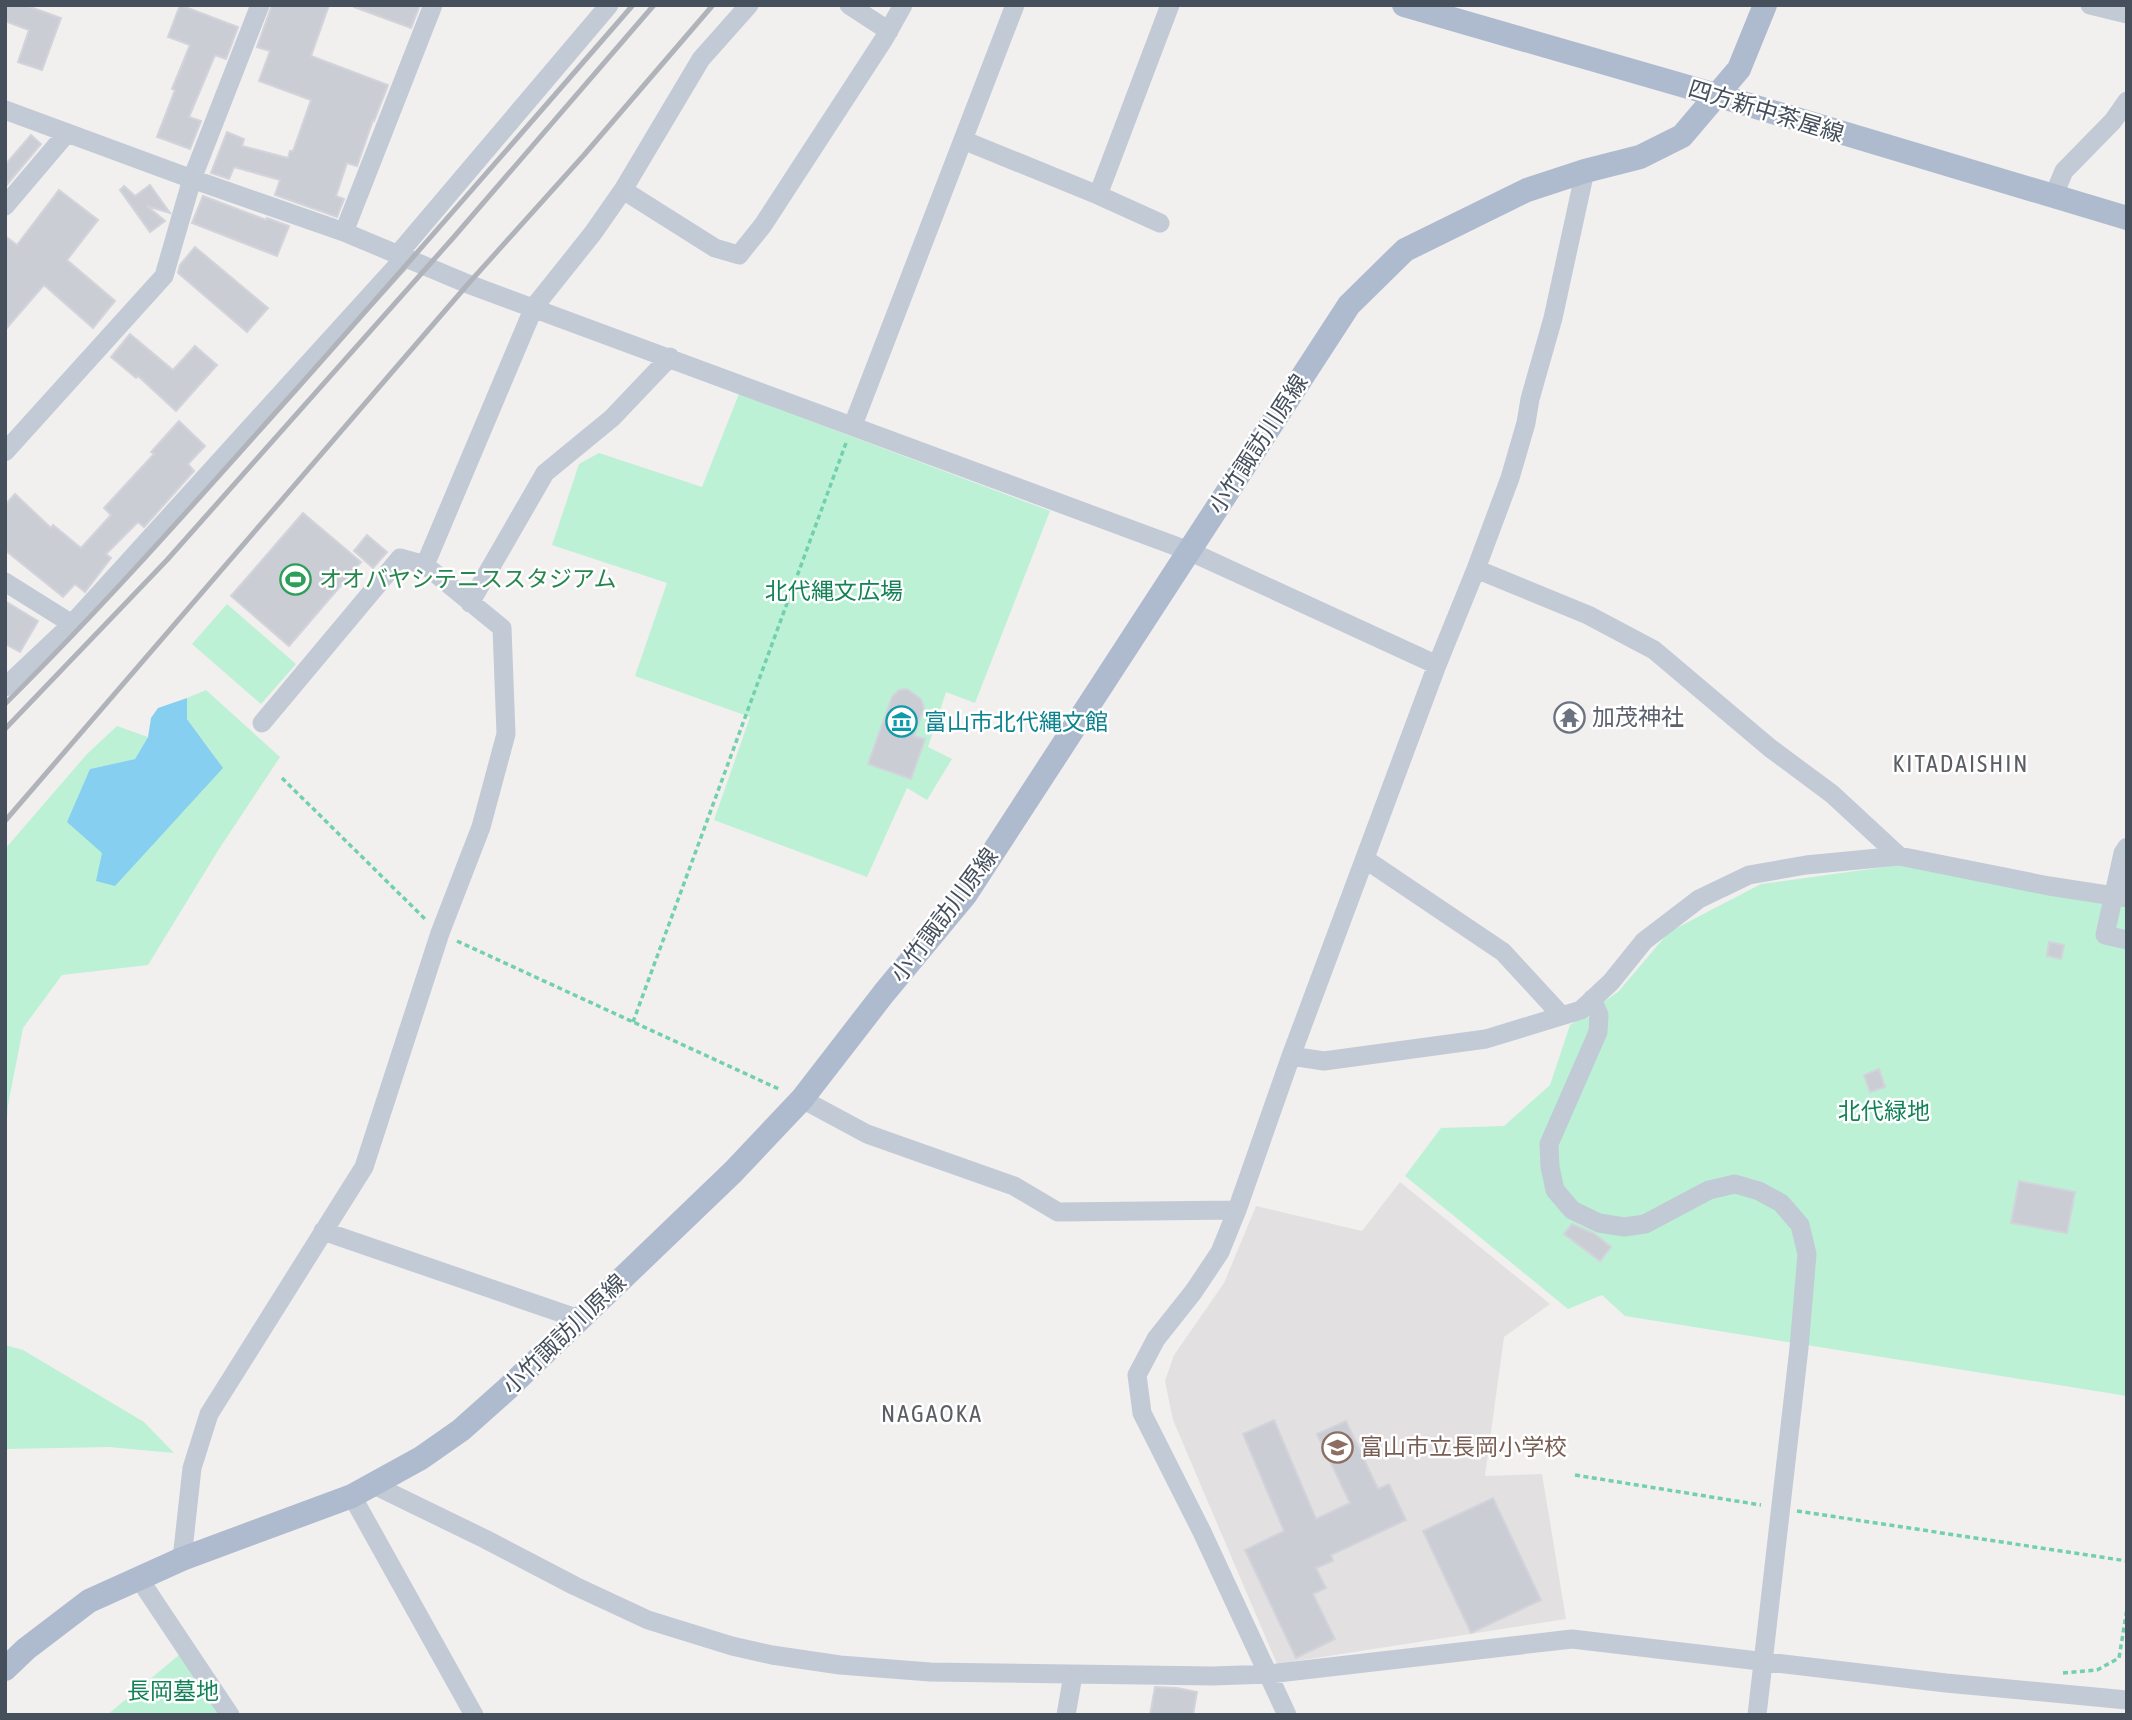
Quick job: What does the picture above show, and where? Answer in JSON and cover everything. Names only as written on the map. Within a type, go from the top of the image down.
[{"type":"main road","name":"四方新中茶屋線","points":[[1404,5],[2127,218]]},
{"type":"main road","name":"小竹諏訪川原線","points":[[5,1669],[26,1649],[89,1601],[182,1559],[363,1490],[421,1458],[461,1430],[579,1319],[733,1172],[802,1099],[884,993],[966,894],[1349,305],[1405,250],[1527,190],[1640,157],[1682,136],[1739,69],[1765,5]]},
{"type":"street","points":[[5,452],[164,276],[192,179],[260,5]]},
{"type":"street","points":[[344,232],[433,5]]},
{"type":"street","points":[[5,687],[72,624],[402,255],[609,5]]},
{"type":"street","points":[[425,565],[534,307],[593,233],[623,190],[701,59],[750,5]]},
{"type":"street","points":[[849,5],[889,31]]},
{"type":"street","points":[[623,190],[715,248],[739,255],[763,225],[889,31],[903,5]]},
{"type":"street","points":[[853,425],[1015,5]]},
{"type":"street","points":[[1098,195],[1170,5]]},
{"type":"street","points":[[2090,5],[2127,14]]},
{"type":"street","points":[[2053,197],[2064,171],[2113,121],[2127,101]]},
{"type":"street","points":[[5,110],[344,232],[458,280],[1189,551],[1437,665]]},
{"type":"street","points":[[5,206],[66,133]]},
{"type":"street","points":[[963,140],[1160,223]]},
{"type":"street","points":[[1287,1715],[1202,1532],[1142,1413],[1137,1375],[1156,1339],[1194,1291],[1220,1252],[1437,665],[1510,478],[1553,318],[1585,171]]},
{"type":"street","points":[[470,603],[545,473],[612,418],[670,357]]},
{"type":"street","points":[[182,1559],[192,1468],[209,1414],[364,1167],[440,933],[481,827],[506,734],[502,628],[425,565],[400,558],[262,723]]},
{"type":"street","points":[[1476,569],[1588,615],[1654,650],[1770,748],[1832,794],[1899,856]]},
{"type":"street","points":[[5,582],[72,624]]},
{"type":"street","points":[[2127,847],[2123,853],[2120,897],[2105,936],[2127,940]]},
{"type":"street","points":[[1291,1056],[1324,1061],[1486,1039],[1560,1014],[1581,1010],[1611,982],[1644,941],[1699,899],[1749,875],[1806,865],[1899,856],[2049,886],[2120,897]]},
{"type":"street","points":[[1365,859],[1503,953],[1560,1014]]},
{"type":"street","points":[[1592,999],[1599,1015],[1598,1032],[1549,1144],[1555,1191],[1572,1210],[1599,1223],[1624,1227],[1645,1224],[1709,1189],[1735,1184],[1759,1191],[1781,1203],[1800,1225],[1807,1254],[1799,1348],[1757,1715]]},
{"type":"street","points":[[802,1099],[867,1134],[1014,1186],[1058,1212],[1237,1210]]},
{"type":"street","points":[[323,1231],[579,1319]]},
{"type":"street","points":[[363,1490],[485,1539],[575,1587],[648,1620],[732,1646],[840,1665],[930,1672],[1213,1676],[1269,1674],[1572,1639],[1946,1683],[2127,1700]]},
{"type":"street","points":[[363,1490],[474,1715]]},
{"type":"street","points":[[138,1577],[230,1715]]},
{"type":"street","points":[[1066,1715],[1073,1675]]},
{"type":"path","points":[[633,1022],[853,425]]},
{"type":"path","points":[[282,778],[440,933],[802,1099]]},
{"type":"path","points":[[1575,1475],[2127,1561]]},
{"type":"path","points":[[2056,1674],[2097,1670],[2119,1658],[2127,1609]]},
{"type":"shaded area","name":"富山市立長岡小学校","points":[[1400,1182],[1550,1304],[1504,1337],[1485,1476],[1542,1474],[1566,1619],[1277,1664],[1173,1420],[1165,1381],[1174,1355],[1224,1283],[1256,1206],[1362,1231]]},
{"type":"green space","name":"北代縄文広場","points":[[739,394],[1050,511],[975,703],[946,692],[928,747],[952,759],[927,800],[907,788],[867,877],[714,820],[750,717],[635,676],[667,583],[552,545],[579,464],[599,453],[702,487]]},
{"type":"green space","points":[[227,604],[296,664],[261,704],[192,644]]},
{"type":"green space","points":[[206,690],[280,757],[219,849],[148,965],[62,975],[23,1028],[8,1105],[5,1143],[5,849],[87,754],[117,726],[148,737],[135,759],[90,769],[166,828],[203,790],[213,754],[187,719],[187,698]]},
{"type":"green space","name":"北代緑地","points":[[1899,865],[2127,908],[2127,1396],[1625,1316],[1602,1295],[1568,1309],[1405,1176],[1441,1128],[1504,1126],[1550,1085],[1570,1025],[1618,992],[1669,932],[1761,884]]},
{"type":"green space","points":[[5,1345],[23,1350],[144,1422],[174,1453],[109,1447],[5,1449]]},
{"type":"green space","name":"長岡墓地","points":[[179,1655],[220,1715],[107,1715]]},
{"type":"water","points":[[187,698],[187,719],[223,768],[115,886],[96,881],[102,853],[67,822],[90,769],[135,759],[148,737],[151,718],[158,708]]},
{"type":"building","points":[[5,5],[25,5],[61,18],[42,70],[18,62],[29,30],[5,21]]},
{"type":"building","points":[[180,5],[238,27],[226,59],[215,55],[189,117],[201,121],[190,149],[157,137],[190,45],[168,37]]},
{"type":"building","points":[[272,5],[329,5],[311,56],[388,85],[357,166],[347,163],[336,196],[344,199],[337,217],[275,195],[280,180],[234,167],[229,179],[211,173],[227,132],[244,139],[242,146],[288,158],[290,151],[293,151],[311,100],[259,81],[270,51],[257,47]]},
{"type":"building","points":[[354,5],[420,5],[411,28]]},
{"type":"building","points":[[31,135],[41,144],[5,187],[5,165]]},
{"type":"building","points":[[150,185],[170,213],[147,206],[165,221],[150,232],[120,190],[124,186],[135,196]]},
{"type":"building","points":[[59,190],[98,220],[67,260],[115,301],[93,328],[44,285],[5,330],[5,236],[17,245]]},
{"type":"building","points":[[203,196],[289,226],[277,256],[192,223]]},
{"type":"building","points":[[195,247],[268,308],[247,332],[178,273],[180,265]]},
{"type":"building","points":[[130,334],[173,370],[195,346],[217,365],[176,411],[138,376],[136,378],[111,357]]},
{"type":"building","points":[[179,421],[205,446],[188,464],[194,471],[144,527],[138,522],[106,554],[111,558],[85,592],[75,584],[63,597],[5,550],[5,505],[15,494],[51,528],[53,525],[81,548],[111,515],[104,508],[154,454],[151,452]]},
{"type":"building","name":"オオバヤシテニススタジアム","points":[[303,513],[361,562],[289,646],[231,596]]},
{"type":"building","points":[[367,535],[387,552],[373,568],[354,551]]},
{"type":"building","points":[[5,601],[38,621],[20,652],[5,644]]},
{"type":"building","name":"富山市北代縄文館","points":[[907,689],[921,699],[924,708],[914,736],[925,739],[911,779],[868,764],[892,697],[899,690]]},
{"type":"building","points":[[2049,942],[2064,945],[2061,959],[2047,956]]},
{"type":"building","points":[[1879,1069],[1885,1087],[1870,1092],[1864,1075]]},
{"type":"building","points":[[2019,1181],[2075,1192],[2067,1233],[2011,1223]]},
{"type":"building","points":[[1572,1224],[1595,1234],[1611,1247],[1600,1261],[1564,1234]]},
{"type":"building","points":[[1274,1420],[1316,1519],[1350,1503],[1317,1434],[1346,1421],[1378,1489],[1389,1484],[1406,1520],[1331,1555],[1333,1561],[1316,1568],[1326,1588],[1313,1594],[1335,1639],[1296,1658],[1245,1550],[1284,1531],[1243,1434]]},
{"type":"building","points":[[1493,1498],[1541,1600],[1471,1633],[1423,1531]]},
{"type":"building","points":[[1155,1687],[1197,1692],[1193,1715],[1150,1715]]},
{"type":"railway","points":[[5,704],[116,589],[223,471],[633,5]]},
{"type":"railway","points":[[5,729],[167,560],[453,238],[654,5]]},
{"type":"railway","points":[[5,821],[468,284],[713,5]]},
{"type":"place","name":"オオバヤシテニススタジアム","points":[[296,579]]},
{"type":"place","name":"加茂神社","points":[[1569,717]]},
{"type":"place","name":"富山市北代縄文館","points":[[901,722]]},
{"type":"place","name":"富山市立長岡小学校","points":[[1337,1447]]},
{"type":"district","name":"KITADAISHIN","points":[[1961,763]]},
{"type":"district","name":"NAGAOKA","points":[[932,1413]]}]
